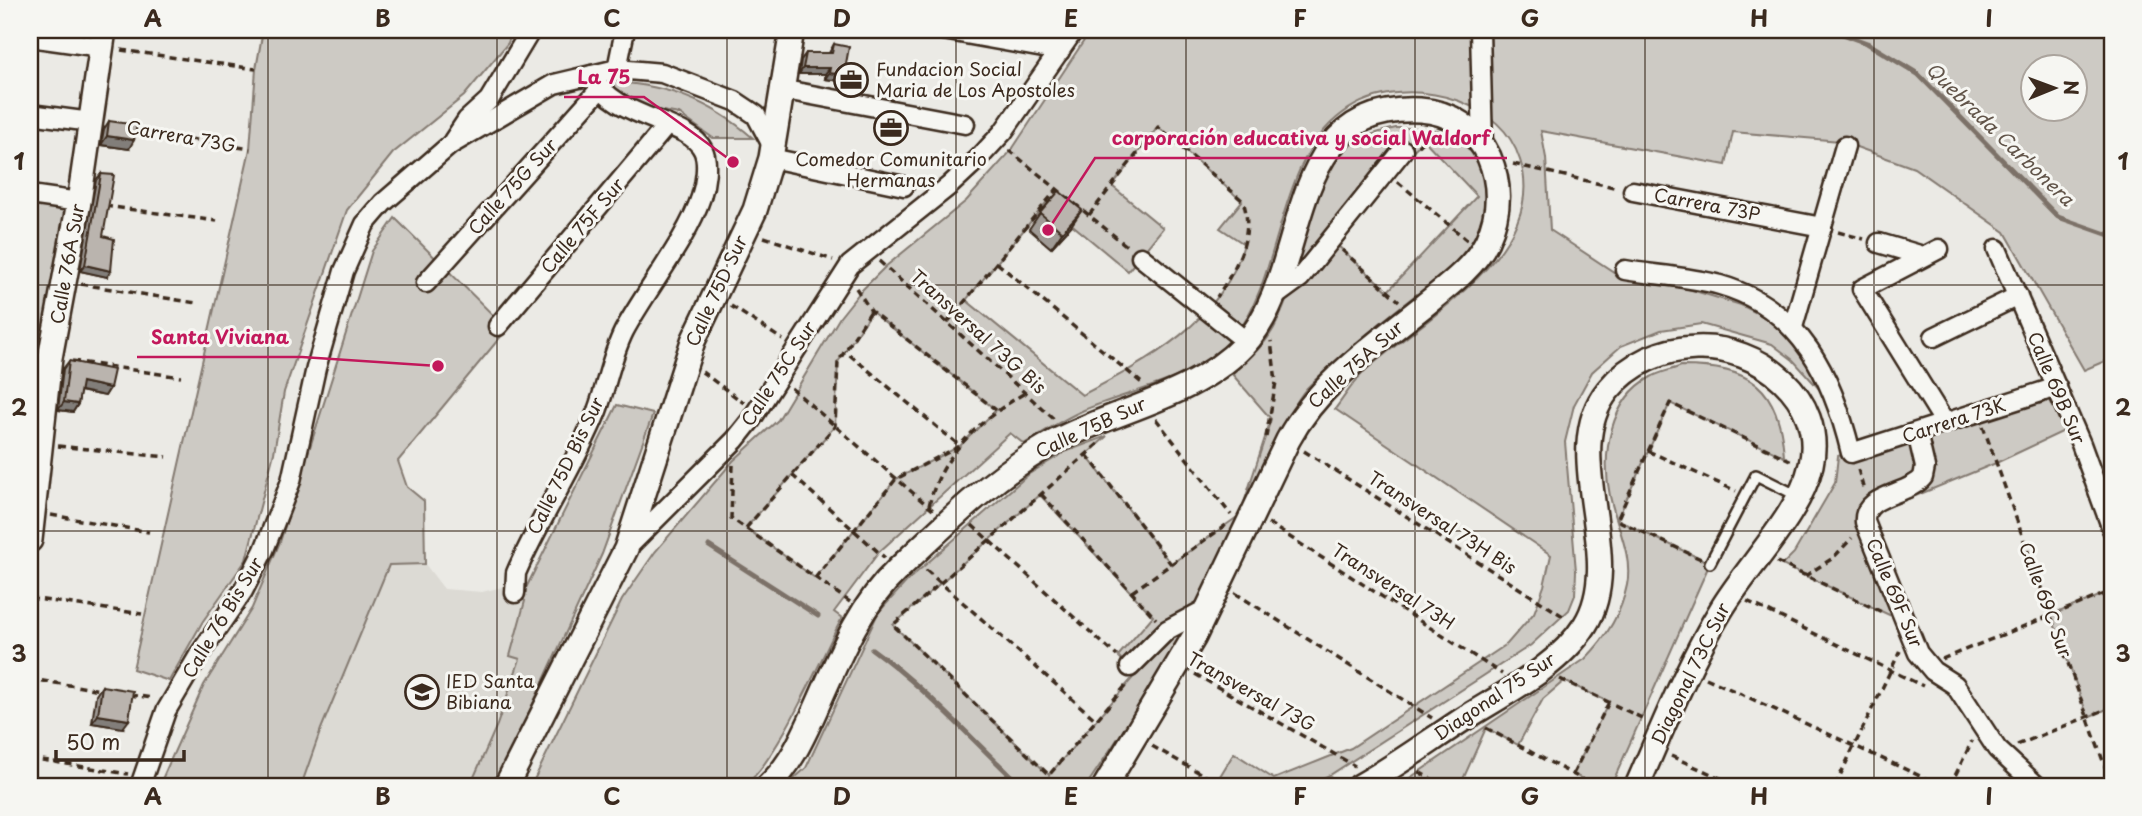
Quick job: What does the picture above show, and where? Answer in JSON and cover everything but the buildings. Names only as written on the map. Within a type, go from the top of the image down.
[{"type":"street","points":[[450,145],[467,120],[489,100],[531,30]]},
{"type":"street","points":[[617,69],[625,30]]},
{"type":"street","name":"Calle 75D Sur","points":[[626,549],[686,360],[703,316],[746,230],[763,188],[772,153],[780,89],[792,30]]},
{"type":"street","points":[[943,30],[1060,51]]},
{"type":"street","name":"Calle 75C Sur","points":[[506,786],[626,549],[735,440],[757,413],[847,270],[867,250],[949,186],[996,140],[1074,30]]},
{"type":"street","points":[[1480,30],[1487,153]]},
{"type":"street","points":[[30,37],[103,38]]},
{"type":"street","name":"Calle 76A Sur","points":[[30,540],[50,358],[79,202],[103,38]]},
{"type":"street","points":[[450,145],[554,84],[596,82],[617,69],[662,74],[735,101],[756,115],[772,153],[904,186]]},
{"type":"street","points":[[596,82],[635,114],[667,125]]},
{"type":"street","name":"Calle 75G Sur","points":[[426,283],[596,82]]},
{"type":"street","points":[[780,89],[965,124]]},
{"type":"street","name":"Calle 75B Sur","points":[[768,786],[789,762],[804,735],[863,612],[905,563],[1023,461],[1070,434],[1204,375],[1247,342],[1267,308],[1324,154],[1342,133],[1379,114],[1404,110],[1444,115],[1471,131],[1487,153]]},
{"type":"street","points":[[30,114],[91,122]]},
{"type":"street","name":"Calle 75D Bis Sur","points":[[515,593],[516,573],[597,410],[611,356],[695,212],[705,174],[705,152],[699,144],[667,125]]},
{"type":"street","name":"Calle 75F Sur","points":[[498,326],[667,125]]},
{"type":"street","name":"Calle 76 Bis Sur","points":[[141,782],[172,701],[243,591],[263,553],[291,481],[316,368],[344,271],[366,224],[407,179],[450,145]]},
{"type":"street","points":[[1793,327],[1845,146]]},
{"type":"street","points":[[1267,308],[1300,278],[1403,150]]},
{"type":"street","name":"Calle 75A Sur","points":[[1105,786],[1178,665],[1220,584],[1250,511],[1305,411],[1321,393],[1441,292],[1481,251],[1495,218],[1498,185],[1487,153]]},
{"type":"street","name":"Carrera 73P","points":[[1633,191],[1822,228]]},
{"type":"street","points":[[30,195],[79,202]]},
{"type":"street","points":[[1880,243],[1931,253],[1862,289],[1945,424]]},
{"type":"street","name":"Calle 69B Sur","points":[[1997,248],[2057,387],[2112,529]]},
{"type":"street","points":[[1141,257],[1247,342]]},
{"type":"street","points":[[1625,270],[1718,284],[1764,302],[1793,327],[1816,361],[1838,409],[1808,420],[1813,444],[1810,469],[1798,496]]},
{"type":"street","points":[[1934,337],[2018,296]]},
{"type":"street","name":"Diagonal 75 Sur","points":[[1368,782],[1539,669],[1558,655],[1582,629],[1594,607],[1598,586],[1590,436],[1596,411],[1610,388],[1627,371],[1654,356],[1699,348],[1750,358],[1769,368],[1788,385],[1801,402],[1808,420]]},
{"type":"street","name":"Carrera 73K","points":[[1838,409],[1851,453],[2057,387]]},
{"type":"street","name":"Calle 69F Sur","points":[[1917,433],[1925,467],[1923,477],[1910,489],[1874,503],[1864,516],[1926,665],[1955,685],[2000,752],[2037,786]]},
{"type":"street","name":"Diagonal 73C Sur","points":[[1637,786],[1689,670],[1731,593],[1798,496]]},
{"type":"street","points":[[1133,670],[1167,630],[1208,608]]},
{"type":"lane","points":[[1710,562],[1756,475],[1798,496]]},
{"type":"path","points":[[103,38],[256,69]]},
{"type":"path","name":"Carrera 73G","points":[[91,122],[250,149]]},
{"type":"path","points":[[1089,215],[1158,127],[1242,201],[1247,215],[1247,233],[1240,260],[1208,310]]},
{"type":"path","points":[[996,140],[1141,257]]},
{"type":"path","name":"Carrera 73P","points":[[1487,153],[1633,191]]},
{"type":"path","points":[[1389,174],[1481,251]]},
{"type":"path","points":[[947,323],[1057,189]]},
{"type":"path","points":[[79,202],[217,221]]},
{"type":"path","points":[[1822,228],[1880,243]]},
{"type":"path","points":[[746,230],[847,270],[872,312],[996,410]]},
{"type":"path","points":[[1335,244],[1413,314]]},
{"type":"path","name":"Transversal 73G Bis","points":[[867,250],[1070,434]]},
{"type":"path","name":"Transversal 73H","points":[[997,263],[1151,400],[1250,511],[1517,684]]},
{"type":"path","points":[[65,281],[196,303]]},
{"type":"path","points":[[1264,446],[1276,382],[1267,308]]},
{"type":"path","points":[[746,528],[835,426],[838,362],[872,312]]},
{"type":"path","points":[[742,314],[797,348]]},
{"type":"path","points":[[845,351],[960,446]]},
{"type":"path","points":[[50,358],[181,377]]},
{"type":"path","points":[[779,377],[929,506],[989,540],[1133,670],[1097,720],[1049,775],[893,625],[940,583],[989,540],[1041,494],[1086,455],[1100,442]]},
{"type":"path","points":[[712,379],[757,413]]},
{"type":"path","points":[[929,506],[933,488],[960,446],[996,410],[1025,393]]},
{"type":"path","points":[[1710,562],[1617,520],[1670,403],[1810,469]]},
{"type":"path","name":"Calle 69C Sur","points":[[1978,414],[2112,786]]},
{"type":"path","points":[[735,440],[732,518],[863,612]]},
{"type":"path","name":"Transversal 73H Bis","points":[[1287,440],[1582,629]]},
{"type":"path","points":[[39,444],[167,457]]},
{"type":"path","points":[[815,578],[897,479],[960,446]]},
{"type":"path","points":[[1648,451],[1746,495]]},
{"type":"path","points":[[1086,455],[1171,564]]},
{"type":"path","points":[[792,475],[854,530],[940,583],[1097,720]]},
{"type":"path","points":[[1041,494],[1167,630]]},
{"type":"path","points":[[33,511],[149,532]]},
{"type":"path","points":[[1132,592],[1250,511]]},
{"type":"path","points":[[1759,554],[1908,627],[1835,786]]},
{"type":"path","points":[[1220,584],[1457,723],[1573,774],[1585,784]]},
{"type":"path","points":[[1926,665],[2112,591]]},
{"type":"path","points":[[1731,593],[1926,687]]},
{"type":"path","points":[[30,598],[142,614]]},
{"type":"path","name":"Transversal 73G","points":[[1178,665],[1368,782]]},
{"type":"path","points":[[1539,669],[1609,702],[1658,738],[1738,786]]},
{"type":"path","points":[[1689,670],[1942,786]]},
{"type":"path","points":[[30,680],[108,691]]},
{"type":"path","points":[[121,693],[172,701]]},
{"type":"path","points":[[1573,774],[1609,702]]},
{"type":"path","points":[[2000,752],[2112,708]]},
{"type":"path","points":[[1950,786],[1980,723]]},
{"type":"path","points":[[1135,736],[1223,786]]},
{"type":"path","points":[[30,758],[141,782]]},
{"type":"shaded area","points":[[263,30],[512,30],[508,43],[464,96],[393,153],[347,210],[284,392],[274,453],[246,560],[203,621],[169,681],[133,669],[250,149],[256,69]]},
{"type":"shaded area","points":[[1091,30],[2112,30],[2112,358],[2084,370],[2005,232],[1914,168],[1840,141],[1733,132],[1726,165],[1541,131],[1546,158],[1550,230],[1623,278],[1685,288],[1741,305],[1777,323],[1806,355],[1822,392],[1793,360],[1772,344],[1701,324],[1661,330],[1621,346],[1592,372],[1574,405],[1565,442],[1576,571],[1575,595],[1569,610],[1531,645],[1330,775],[1304,786],[1214,786],[1234,753],[1274,779],[1351,748],[1507,644],[1534,613],[1551,555],[1335,409],[1363,372],[1476,279],[1500,252],[1517,224],[1524,193],[1520,160],[1510,139],[1497,123],[1470,106],[1430,94],[1400,93],[1370,99],[1343,113],[1321,134],[1304,161],[1291,190],[1262,285],[1248,315],[1231,342],[1218,354],[1183,374],[1076,414],[1024,444],[1010,433],[879,552],[834,612],[842,618],[798,708],[757,774],[744,786],[531,786],[622,600],[655,552],[733,461],[778,420],[840,317],[860,292],[885,267],[966,201],[1011,151]],"holes":[[[1158,127],[1242,201],[1220,228],[1244,244],[1234,271],[1201,317],[1157,353],[1082,395],[966,300],[1046,203],[1128,271],[1163,228],[1112,186]],[[872,312],[996,410],[960,446],[896,479],[815,578],[746,528],[835,426],[838,362]]]},
{"type":"shaded area","points":[[603,82],[644,85],[683,96],[719,113],[753,138],[713,138],[679,114],[629,105]]},
{"type":"shaded area","points":[[1396,128],[1422,128],[1443,132],[1462,142],[1470,151],[1485,179],[1488,195],[1482,227],[1453,269],[1358,341],[1301,396],[1284,424],[1183,641],[1086,786],[786,786],[806,768],[878,613],[909,579],[1029,474],[1065,452],[1107,436],[1086,455],[1171,564],[1240,515],[1271,419],[1232,374],[1265,341],[1281,314],[1314,208],[1335,162],[1356,142]],"holes":[[[1424,140],[1477,196],[1388,291],[1336,244],[1389,174]],[[1040,495],[1153,616],[1118,656],[1136,674],[1049,775],[893,625]]]},
{"type":"shaded area","points":[[30,203],[72,207],[50,330],[30,327]]},
{"type":"shaded area","points":[[395,218],[507,329],[398,461],[407,487],[424,501],[425,564],[389,565],[321,729],[301,786],[159,786],[204,685],[252,608],[280,542],[372,251]]},
{"type":"shaded area","points":[[1681,366],[1726,370],[1757,385],[1768,397],[1776,413],[1784,457],[1670,403],[1617,520],[1710,563],[1611,786],[1584,786],[1586,781],[1573,774],[1609,702],[1564,681],[1543,699],[1518,745],[1486,728],[1460,786],[1443,786],[1431,779],[1423,786],[1398,786],[1585,659],[1600,643],[1617,616],[1628,574],[1626,551],[1610,496],[1607,480],[1608,446],[1612,429],[1626,399],[1637,387],[1655,375]]},
{"type":"shaded area","points":[[2046,391],[2064,431],[1996,463],[1859,519],[1900,620],[1782,565],[1794,553],[1835,483],[1838,456]]},
{"type":"shaded area","points":[[617,405],[653,414],[602,554],[495,786],[470,786],[497,725],[520,659],[510,656],[525,601],[521,598]]},
{"type":"shaded area","name":"IED Santa Bibiana","points":[[425,564],[444,589],[482,592],[506,586],[525,600],[510,655],[520,659],[497,725],[470,786],[301,786],[321,729],[389,565]]},
{"type":"shaded area","points":[[2112,591],[2112,707],[2088,717],[2051,615]]},
{"type":"waterway","name":"Quebrada Carbonera","points":[[1832,30],[1867,43],[1918,74],[2058,217],[2112,236]]},
{"type":"waterway","points":[[709,546],[818,616]]},
{"type":"waterway","points":[[872,649],[944,710],[1011,776],[1016,786]]},
{"type":"place","name":"Fundacion Social Maria de Los Apostoles","points":[[851,80]]},
{"type":"place","name":"Comedor Comunitario Hermanas","points":[[891,128]]},
{"type":"place","name":"La 75","points":[[733,162]]},
{"type":"place","name":"corporación educativa y social Waldorf","points":[[1048,230]]},
{"type":"place","name":"Santa Viviana","points":[[438,366]]},
{"type":"place","name":"IED Santa Bibiana","points":[[422,692]]}]
